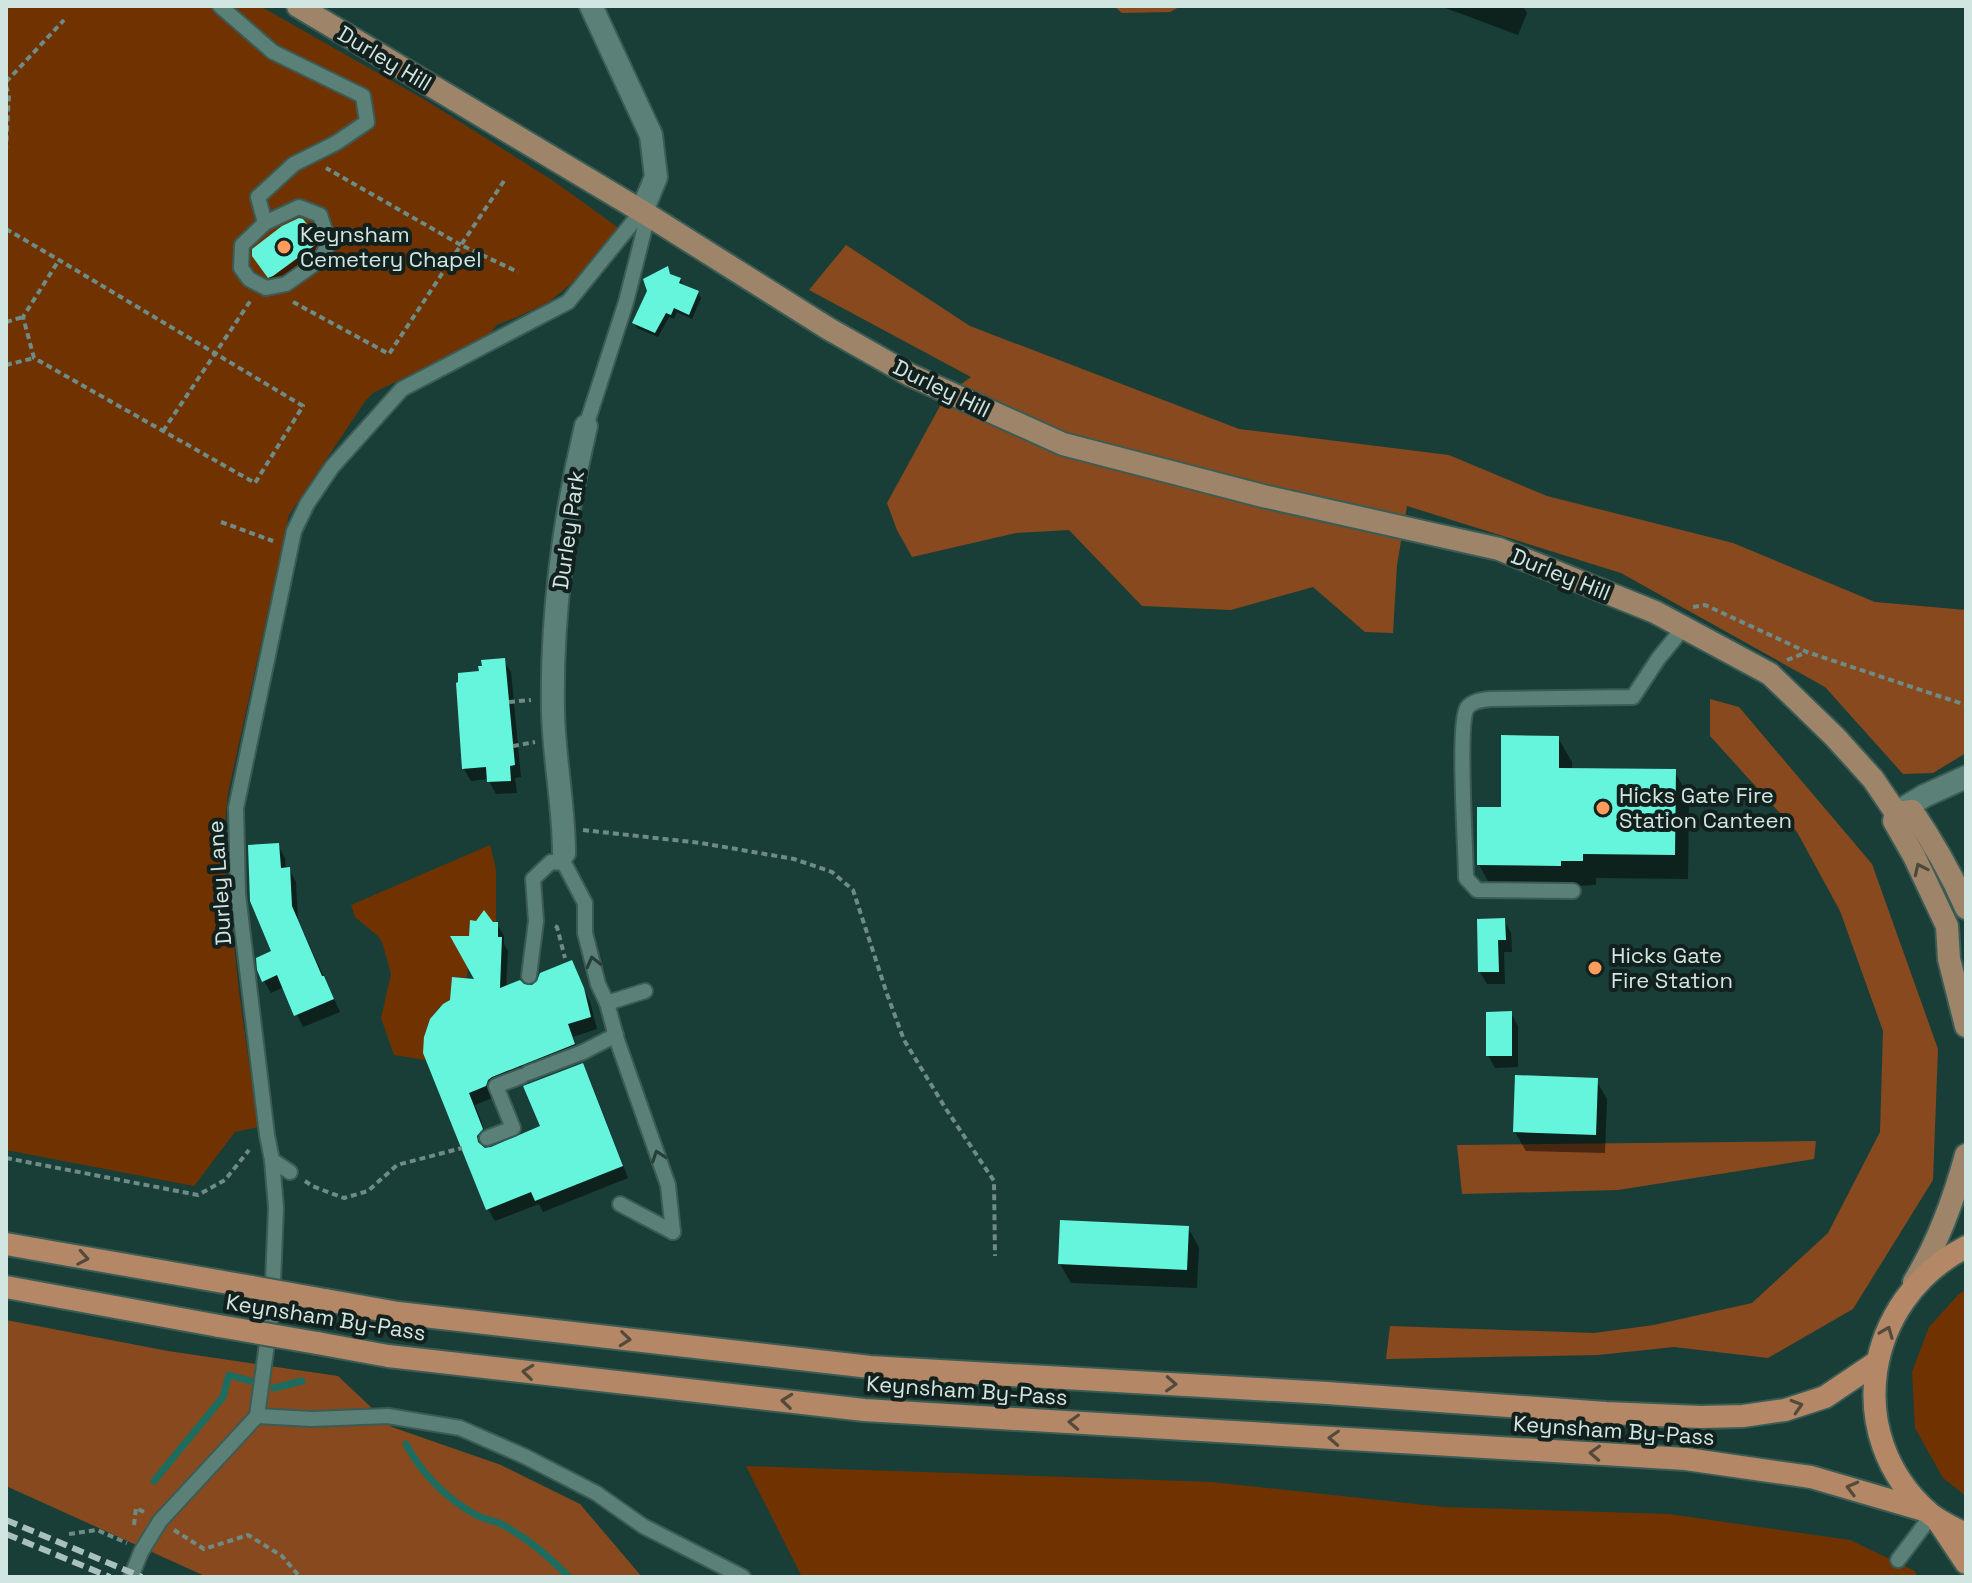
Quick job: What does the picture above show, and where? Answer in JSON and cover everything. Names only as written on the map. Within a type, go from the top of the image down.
[{"type":"highway","name":"Keynsham By-Pass","points":[[6,1244],[398,1313],[870,1367],[1669,1416],[1743,1416],[1785,1410],[1825,1397],[1877,1362]]},
{"type":"highway","points":[[1966,1247],[1934,1267],[1900,1304],[1886,1332],[1874,1384],[1880,1437],[1892,1467],[1966,1563]]},
{"type":"highway","name":"Keynsham By-Pass","points":[[6,1287],[388,1356],[864,1410],[1686,1459],[1811,1477],[1932,1515]]},
{"type":"highway","points":[[1932,1515],[1966,1534]]},
{"type":"main road","name":"Durley Hill","points":[[298,6],[645,213],[829,329],[910,375],[1063,444],[1263,496],[1499,549],[1655,612],[1688,617],[1770,674],[1835,737],[1873,779],[1896,813]]},
{"type":"main road","points":[[1966,908],[1941,857],[1912,811],[1896,813],[1894,821],[1947,926],[1949,959],[1966,1026]]},
{"type":"main road","points":[[1900,1304],[1928,1258],[1949,1209],[1966,1155]]},
{"type":"street","points":[[591,6],[651,135],[656,177],[645,213]]},
{"type":"street","name":"Durley Park","points":[[564,858],[553,715],[555,635],[576,469],[586,426]]},
{"type":"street","points":[[1896,813],[1961,776]]},
{"type":"lane","points":[[220,6],[273,52],[363,96],[367,122],[336,143],[294,164],[258,197],[265,223]]},
{"type":"lane","points":[[299,207],[320,215],[329,243],[320,260],[286,284],[263,286],[249,279],[241,268],[242,245],[265,223],[299,207]]},
{"type":"lane","name":"Durley Park","points":[[586,426],[626,302],[645,213]]},
{"type":"lane","name":"Durley Lane","points":[[257,1416],[272,1307],[276,1208],[238,894],[236,808],[294,531],[307,504],[332,467],[402,389],[568,302],[645,213]]},
{"type":"lane","points":[[1573,891],[1477,890],[1466,878],[1463,746],[1464,719],[1468,708],[1477,701],[1490,699],[1633,697],[1688,617]]},
{"type":"lane","points":[[529,976],[536,921],[533,879],[551,862],[564,858],[585,903],[585,933],[598,984],[668,1185],[673,1232],[620,1204]]},
{"type":"lane","points":[[607,1003],[645,991]]},
{"type":"lane","points":[[487,1138],[513,1128],[496,1086],[583,1052],[616,1035]]},
{"type":"lane","points":[[272,1160],[290,1172]]},
{"type":"lane","points":[[131,1577],[141,1552],[160,1521],[257,1416],[312,1419],[388,1416],[460,1428],[524,1456],[596,1493],[643,1526],[743,1577]]},
{"type":"lane","points":[[1898,1560],[1932,1515]]},
{"type":"path","points":[[6,150],[9,94],[6,84],[64,20]]},
{"type":"path","points":[[308,157],[461,245],[518,272]]},
{"type":"path","points":[[163,431],[263,286],[389,354],[504,181]]},
{"type":"path","points":[[6,229],[303,406],[255,483],[34,358],[6,365]]},
{"type":"path","points":[[6,322],[23,317],[59,260]]},
{"type":"path","points":[[23,317],[34,358]]},
{"type":"path","points":[[221,522],[291,545]]},
{"type":"path","points":[[1688,617],[1705,605],[1807,652],[1966,705]]},
{"type":"path","points":[[614,833],[701,843],[794,859],[832,872],[853,890],[904,1040],[994,1181],[995,1256]]},
{"type":"path","points":[[6,1158],[198,1195],[225,1180],[255,1143],[267,1135]]},
{"type":"path","points":[[290,1172],[312,1186],[344,1198],[368,1191],[397,1165],[462,1148]]},
{"type":"path","points":[[69,1534],[97,1530],[127,1544],[134,1527],[136,1508]]},
{"type":"path","points":[[160,1521],[204,1549],[248,1535],[282,1556],[300,1577]]},
{"type":"shaded area","points":[[6,6],[260,6],[427,101],[555,182],[620,229],[572,283],[549,302],[498,324],[487,337],[373,393],[289,515],[228,793],[223,841],[239,992],[258,1127],[235,1132],[194,1186],[6,1150]]},
{"type":"shaded area","points":[[1114,6],[1181,6],[1170,12],[1122,13]]},
{"type":"shaded area","points":[[846,245],[970,326],[1239,429],[1449,455],[1547,496],[1733,543],[1875,602],[1966,610],[1966,753],[1933,773],[1903,774],[1825,687],[1621,573],[1407,506],[1397,565],[1393,633],[1365,632],[1313,587],[1231,610],[1142,606],[1069,530],[1016,533],[912,557],[887,503],[946,395],[971,377],[809,290]]},
{"type":"shaded area","points":[[1710,699],[1739,707],[1872,864],[1938,1049],[1933,1180],[1853,1309],[1768,1358],[1674,1347],[1598,1355],[1386,1359],[1390,1326],[1594,1333],[1654,1325],[1752,1303],[1828,1233],[1880,1132],[1883,1031],[1840,911],[1797,832],[1710,736]]},
{"type":"shaded area","points":[[490,845],[496,869],[496,922],[480,915],[476,921],[470,921],[469,936],[456,939],[469,951],[467,978],[452,977],[450,1000],[431,1018],[424,1042],[426,1060],[394,1055],[381,1018],[391,974],[383,945],[379,937],[355,917],[351,905]]},
{"type":"shaded area","points":[[1816,1141],[1814,1159],[1618,1190],[1462,1194],[1457,1145]]},
{"type":"shaded area","points":[[1966,1290],[1966,1496],[1943,1478],[1915,1428],[1912,1372],[1929,1327]]},
{"type":"shaded area","points":[[6,1320],[168,1351],[338,1376],[392,1427],[501,1465],[580,1504],[642,1577],[207,1577],[6,1486]]},
{"type":"shaded area","points":[[746,1466],[1212,1482],[1444,1507],[1669,1514],[1850,1540],[1915,1571],[1917,1577],[802,1577]]},
{"type":"building","name":"Keynsham Cemetery Chapel","points":[[299,218],[317,237],[318,243],[268,278],[252,256],[252,249],[282,226]]},
{"type":"building","points":[[668,266],[670,274],[681,278],[679,283],[699,291],[689,315],[674,308],[671,315],[666,313],[655,333],[632,323],[647,291],[643,279]]},
{"type":"building","points":[[505,658],[515,765],[510,766],[511,781],[487,782],[486,767],[462,769],[456,683],[458,673],[479,671],[481,660]]},
{"type":"building","points":[[1501,735],[1559,736],[1559,768],[1676,769],[1675,855],[1583,854],[1583,861],[1561,861],[1561,866],[1477,865],[1477,807],[1501,807]]},
{"type":"building","points":[[279,843],[281,868],[290,867],[292,906],[334,999],[294,1016],[277,975],[262,982],[257,970],[256,958],[271,951],[250,901],[248,845]]},
{"type":"building","points":[[484,910],[493,922],[498,922],[498,937],[502,937],[500,988],[520,980],[532,985],[540,973],[572,960],[584,988],[591,1017],[568,1024],[575,1044],[492,1077],[486,1086],[469,1093],[483,1129],[477,1136],[478,1142],[485,1148],[491,1147],[540,1126],[523,1086],[583,1063],[623,1166],[535,1201],[531,1192],[486,1210],[423,1053],[430,1019],[450,1000],[452,977],[474,979],[450,936],[469,936],[470,920],[476,921]]},
{"type":"building","points":[[1505,918],[1506,940],[1498,940],[1499,972],[1478,972],[1477,919]]},
{"type":"building","points":[[1512,1011],[1512,1056],[1486,1056],[1486,1012]]},
{"type":"building","points":[[1515,1075],[1598,1078],[1596,1135],[1513,1132]]},
{"type":"building","points":[[1060,1220],[1189,1226],[1187,1270],[1058,1264]]},
{"type":"waterway","points":[[154,1481],[223,1397],[229,1375],[257,1383]]},
{"type":"waterway","points":[[274,1388],[302,1381]]},
{"type":"waterway","points":[[406,1444],[427,1475],[455,1501],[476,1515],[502,1524],[523,1537],[569,1577]]},
{"type":"railway","points":[[6,1520],[142,1577]]},
{"type":"railway","points":[[6,1534],[110,1577]]},
{"type":"place","name":"Keynsham Cemetery Chapel","points":[[284,247]]},
{"type":"place","name":"Hicks Gate Fire Station Canteen","points":[[1603,808]]},
{"type":"place","name":"Hicks Gate Fire Station","points":[[1595,968]]}]
